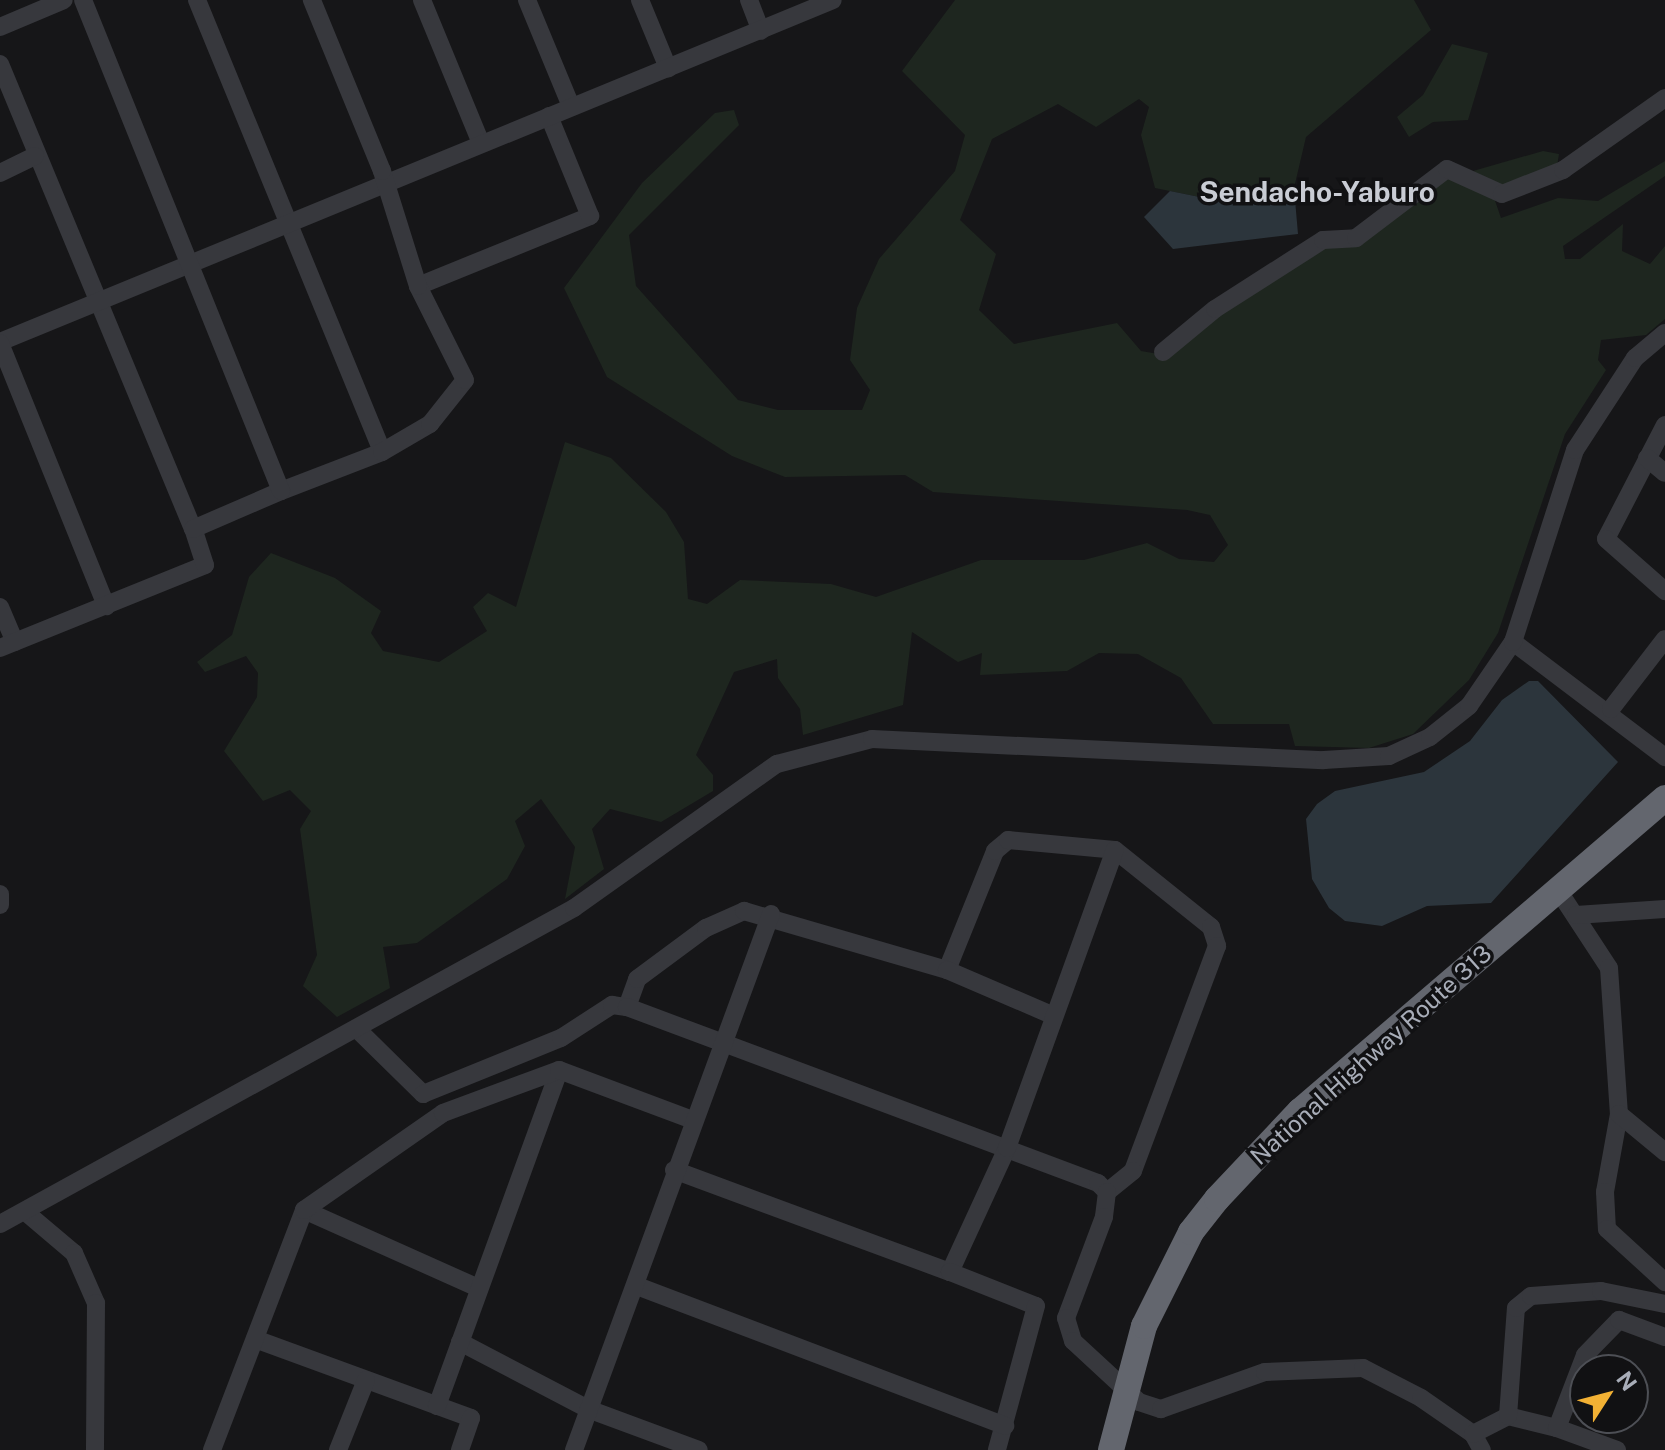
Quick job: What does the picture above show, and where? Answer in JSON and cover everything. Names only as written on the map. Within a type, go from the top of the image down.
[{"type":"highway","name":"National Highway Route 313","points":[[1111,1450],[1126,1388],[1172,1265],[1217,1199],[1311,1102],[1665,798]]},
{"type":"street","points":[[0,27],[64,0]]},
{"type":"street","points":[[83,0],[191,261],[281,491]]},
{"type":"street","points":[[197,0],[382,452]]},
{"type":"street","points":[[193,529],[382,452],[430,424],[465,380],[418,286],[312,0]]},
{"type":"street","points":[[422,0],[481,143]]},
{"type":"street","points":[[527,0],[571,106]]},
{"type":"street","points":[[640,0],[668,68]]},
{"type":"street","points":[[749,0],[761,31]]},
{"type":"street","points":[[106,606],[0,342],[833,0]]},
{"type":"street","points":[[0,64],[35,156],[193,529],[205,565],[7,645],[0,607]]},
{"type":"street","points":[[1163,352],[1215,309],[1323,240],[1356,238],[1447,169],[1502,194],[1563,170],[1665,98]]},
{"type":"street","points":[[418,286],[590,216],[549,116]]},
{"type":"street","points":[[0,173],[35,156]]},
{"type":"street","points":[[0,1224],[29,1215],[191,1114],[359,1031],[574,908],[777,764],[872,739],[933,738],[1324,760],[1389,756],[1430,737],[1469,706],[1513,642],[1575,450],[1635,358],[1665,333]]},
{"type":"street","points":[[1665,425],[1606,539],[1665,591]]},
{"type":"street","points":[[1647,458],[1665,473]]},
{"type":"street","points":[[1611,709],[1665,639]]},
{"type":"street","points":[[1513,642],[1611,709],[1665,757]]},
{"type":"street","points":[[947,970],[995,851],[1008,840],[1115,850],[1211,927],[1217,946],[1133,1171],[1107,1192],[1066,1318],[1073,1341],[1148,1409],[1161,1409],[1265,1372],[1363,1368],[1477,1442],[1508,1416],[1516,1308],[1531,1296],[1601,1291],[1665,1304]]},
{"type":"street","points":[[950,1272],[1007,1148],[1052,1015],[1115,850]]},
{"type":"street","points":[[1558,890],[1609,968],[1619,1114],[1605,1192],[1607,1229],[1665,1282]]},
{"type":"street","points":[[0,894],[0,905]]},
{"type":"street","points":[[1576,915],[1665,909]]},
{"type":"street","points":[[627,1007],[637,979],[706,928],[744,911],[771,914],[947,970],[1052,1015]]},
{"type":"street","points":[[574,1450],[637,1286],[674,1170],[725,1044],[771,914]]},
{"type":"street","points":[[359,1031],[423,1094],[561,1038],[612,1005],[627,1007],[1007,1148],[1107,1192]]},
{"type":"street","points":[[212,1450],[304,1210],[443,1113],[559,1070],[693,1120]]},
{"type":"street","points":[[437,1406],[476,1287],[559,1070]]},
{"type":"street","points":[[1619,1114],[1665,1152]]},
{"type":"street","points":[[674,1170],[1036,1306],[997,1450]]},
{"type":"street","points":[[304,1210],[476,1287]]},
{"type":"street","points":[[29,1215],[86,1269],[96,1303],[95,1450]]},
{"type":"street","points":[[637,1286],[1005,1426]]},
{"type":"street","points":[[1557,1428],[1585,1355],[1611,1326],[1633,1322],[1665,1337]]},
{"type":"street","points":[[255,1339],[471,1418],[460,1450]]},
{"type":"street","points":[[460,1342],[588,1409],[699,1450]]},
{"type":"street","points":[[338,1450],[366,1380]]},
{"type":"street","points":[[1508,1416],[1557,1428],[1617,1450]]},
{"type":"shaded area","points":[[955,0],[1414,0],[1431,30],[1306,137],[1294,188],[1229,203],[1155,188],[1141,135],[1149,107],[1139,99],[1096,127],[1058,104],[992,139],[960,220],[996,254],[979,310],[1014,344],[1117,323],[1141,351],[1170,356],[1217,313],[1324,243],[1353,247],[1441,176],[1492,192],[1501,218],[1558,198],[1598,201],[1665,161],[1665,176],[1563,246],[1565,259],[1580,259],[1623,224],[1622,251],[1650,264],[1665,246],[1665,319],[1646,335],[1601,340],[1598,360],[1606,370],[1565,434],[1498,633],[1469,680],[1413,734],[1369,748],[1295,746],[1289,724],[1213,724],[1181,678],[1138,654],[1099,653],[1067,671],[980,675],[982,653],[958,662],[912,632],[903,705],[803,735],[800,709],[778,678],[777,659],[734,672],[696,755],[713,775],[713,791],[661,822],[610,809],[592,829],[604,869],[565,899],[575,847],[541,799],[515,821],[525,846],[507,879],[417,943],[383,947],[390,988],[337,1017],[303,986],[317,955],[300,829],[311,811],[290,790],[263,801],[224,751],[257,697],[258,673],[246,656],[205,672],[197,662],[232,635],[249,577],[271,553],[335,578],[381,611],[371,633],[383,651],[439,662],[487,631],[473,607],[488,593],[516,607],[565,442],[611,458],[666,512],[684,542],[688,599],[707,604],[740,580],[831,584],[876,597],[981,560],[1084,560],[1147,543],[1179,559],[1214,562],[1228,545],[1210,515],[1187,510],[933,492],[905,475],[785,477],[732,456],[607,377],[564,288],[642,183],[715,113],[734,110],[739,125],[629,235],[636,286],[738,400],[778,410],[862,410],[870,390],[850,360],[857,308],[879,259],[955,171],[965,135],[902,71]]},
{"type":"shaded area","points":[[1452,44],[1488,53],[1468,120],[1433,122],[1409,137],[1397,117],[1423,95]]},
{"type":"shaded area","points":[[1543,151],[1559,154],[1557,166],[1503,187],[1473,171]]},
{"type":"shaded area","points":[[1294,188],[1298,234],[1173,249],[1144,217],[1170,191],[1229,203]]},
{"type":"shaded area","points":[[1529,681],[1538,681],[1618,762],[1491,903],[1427,906],[1382,926],[1345,921],[1329,908],[1312,879],[1306,819],[1317,804],[1335,791],[1424,772],[1470,741],[1502,700]]},
{"type":"district","name":"Sendacho-Yaburo","points":[[1317,192]]}]
